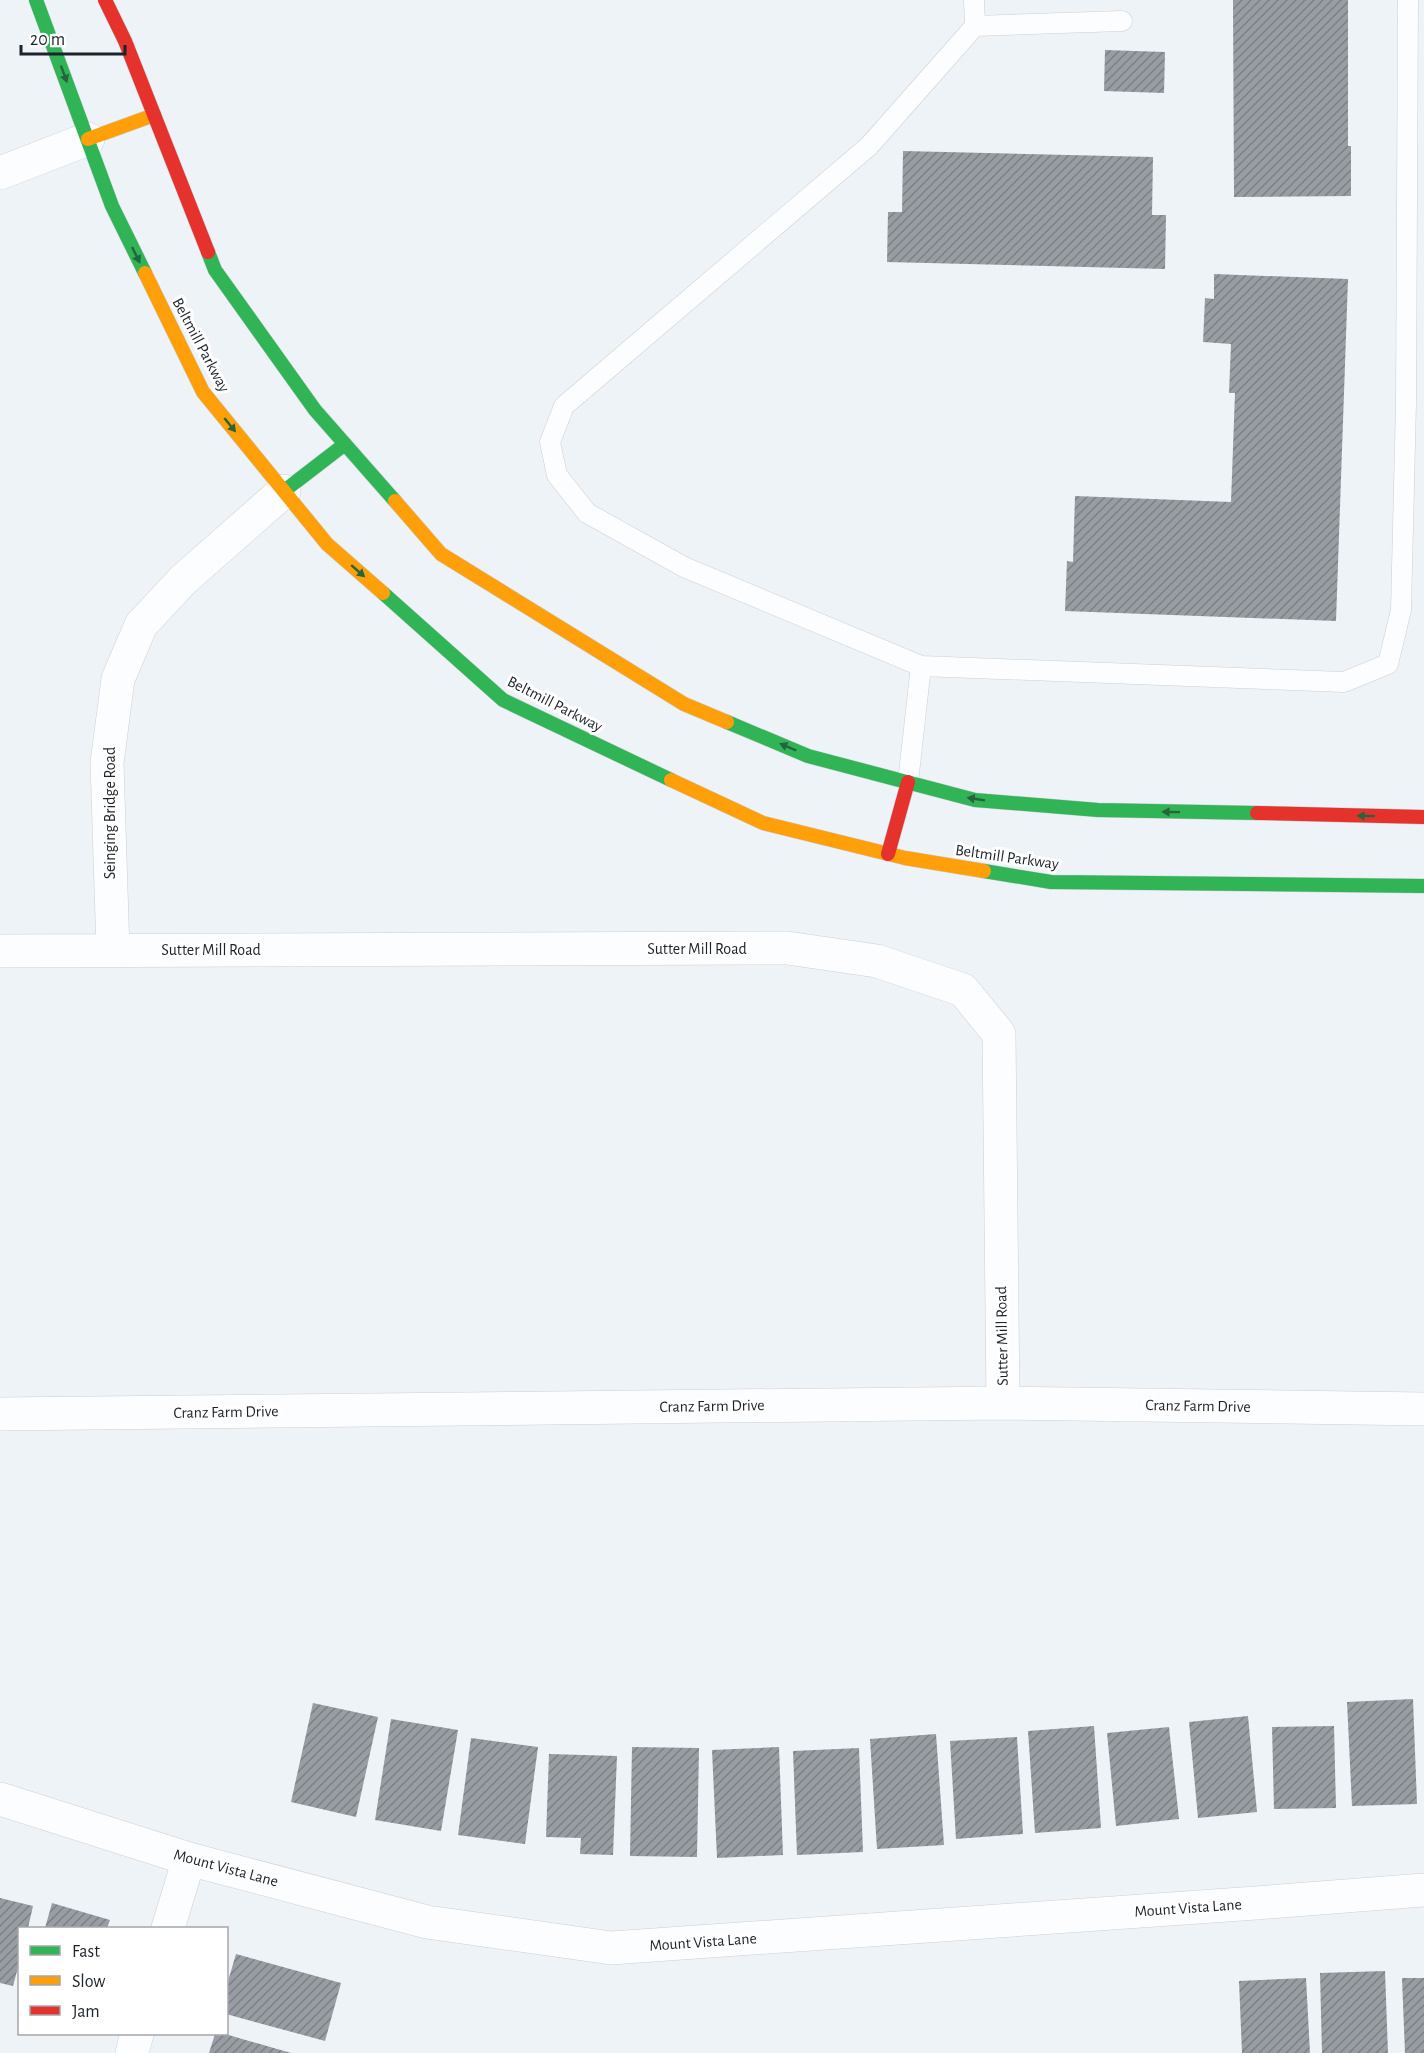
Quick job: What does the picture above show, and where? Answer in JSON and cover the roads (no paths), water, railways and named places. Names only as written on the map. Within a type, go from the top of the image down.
[{"type":"street","name":"Beltmill Parkway","points":[[36,0],[112,206],[204,392],[327,544],[503,700],[764,823],[888,854],[1051,882],[1424,886]]},
{"type":"street","points":[[105,0],[125,40],[215,270],[315,410],[441,554],[684,704],[808,756],[975,800],[1098,810],[1424,817]]},
{"type":"street","points":[[0,173],[154,115]]},
{"type":"street","points":[[284,491],[345,444]]},
{"type":"street","name":"Seinging Bridge Road","points":[[113,951],[107,762],[118,679],[141,625],[183,580],[284,491]]},
{"type":"street","points":[[888,854],[908,782]]},
{"type":"street","name":"Sutter Mill Road","points":[[0,951],[787,948],[877,961],[963,990],[999,1034],[1003,1403]]},
{"type":"street","name":"Cranz Farm Drive","points":[[0,1414],[1003,1403],[1424,1409]]},
{"type":"street","name":"Mount Vista Lane","points":[[0,1799],[189,1859],[426,1922],[610,1948],[1256,1904],[1424,1890]]},
{"type":"street","points":[[169,1927],[189,1859]]},
{"type":"street","points":[[132,2053],[137,2035]]},
{"type":"lane","points":[[974,0],[975,26],[869,146],[564,406],[550,442],[558,475],[587,513],[684,567],[921,666],[1344,682],[1388,664],[1401,610],[1415,403],[1408,0]]},
{"type":"lane","points":[[975,26],[1122,21]]},
{"type":"lane","points":[[908,782],[921,666]]}]
